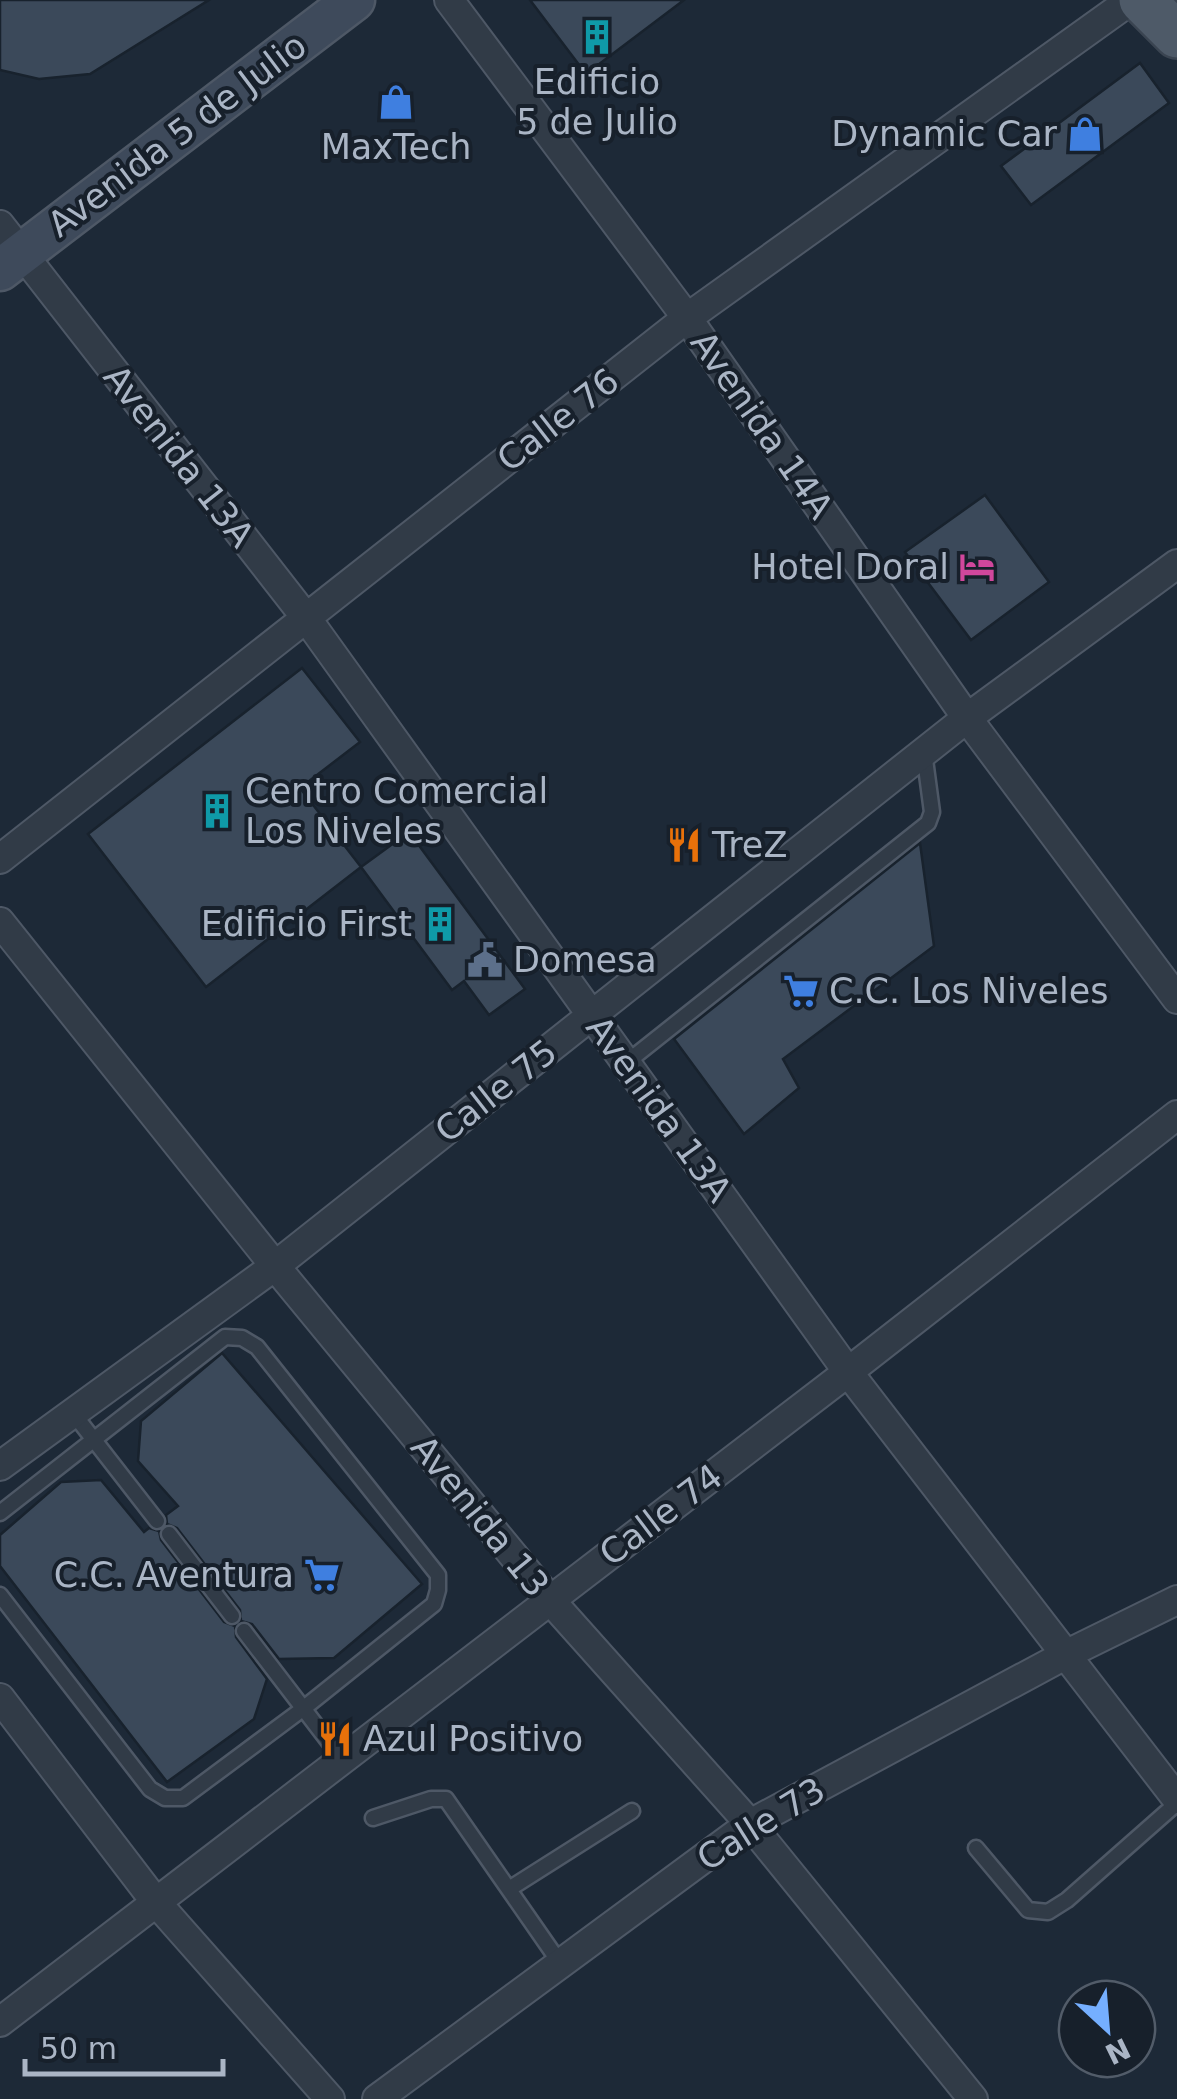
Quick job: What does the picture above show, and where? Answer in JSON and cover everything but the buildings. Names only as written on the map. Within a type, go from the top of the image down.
[{"type":"main road","name":"Avenida 5 de Julio","points":[[6,245],[312,0]]},
{"type":"main road","name":"Avenida 5 de Julio","points":[[6,245],[354,0]]},
{"type":"main road","points":[[1142,0],[1177,35]]},
{"type":"main road","points":[[1171,0],[1177,6]]},
{"type":"street","name":"Avenida 14A","points":[[448,0],[687,318],[967,718],[1177,999]]},
{"type":"street","name":"Calle 76","points":[[0,859],[687,318],[1131,0]]},
{"type":"street","name":"Avenida 13A","points":[[6,245],[307,619],[848,1372],[1177,1801]]},
{"type":"street","name":"Calle 75","points":[[0,1466],[275,1266],[924,751],[1177,564]]},
{"type":"street","name":"Avenida 13","points":[[0,922],[275,1266],[550,1600],[750,1824],[974,2099]]},
{"type":"street","name":"Calle 74","points":[[0,2022],[1177,1115]]},
{"type":"street","name":"Calle 73","points":[[378,2099],[750,1824],[1177,1600]]},
{"type":"street","points":[[0,1698],[155,1901],[330,2099]]},
{"type":"lane","points":[[626,1063],[928,824],[932,812],[924,751]]},
{"type":"lane","points":[[0,1513],[225,1337],[242,1338],[257,1347],[438,1575],[434,1604],[183,1798],[165,1798],[150,1788],[0,1595]]},
{"type":"lane","points":[[73,1413],[158,1521]]},
{"type":"lane","points":[[169,1534],[232,1616]]},
{"type":"lane","points":[[244,1632],[342,1759]]},
{"type":"lane","points":[[374,1818],[431,1799],[446,1799],[560,1963]]},
{"type":"lane","points":[[976,1848],[1028,1910],[1048,1912],[1067,1900],[1177,1801]]},
{"type":"lane","points":[[510,1889],[632,1811]]},
{"type":"place","name":"Edificio 5 de Julio","points":[[597,37]]},
{"type":"place","name":"MaxTech","points":[[396,102]]},
{"type":"place","name":"Dynamic Car","points":[[1085,134]]},
{"type":"place","name":"Hotel Doral","points":[[977,567]]},
{"type":"place","name":"Centro Comercial Los Niveles","points":[[217,811]]},
{"type":"place","name":"TreZ","points":[[684,845]]},
{"type":"place","name":"Edificio First","points":[[440,924]]},
{"type":"place","name":"Domesa","points":[[485,960]]},
{"type":"place","name":"C.C. Los Niveles","points":[[801,991]]},
{"type":"place","name":"C.C. Aventura","points":[[322,1575]]},
{"type":"place","name":"Azul Positivo","points":[[335,1739]]}]
